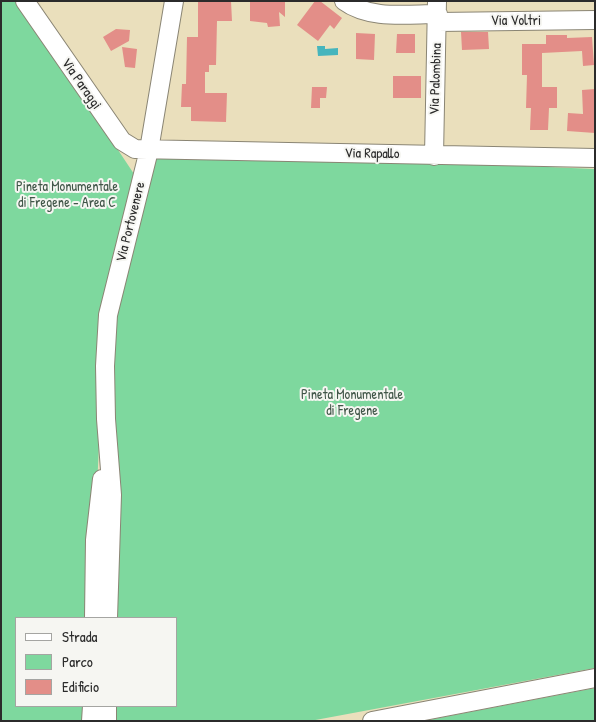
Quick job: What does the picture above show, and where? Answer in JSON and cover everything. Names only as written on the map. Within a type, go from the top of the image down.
[{"type":"street","name":"Via Portovenere","points":[[108,617],[112,495],[104,366],[108,315],[149,150],[174,1]]},
{"type":"street","name":"Via Voltri","points":[[344,1],[354,8],[369,12],[438,12],[595,20]]},
{"type":"street","name":"Via Paraggi","points":[[25,2],[124,143],[137,150],[149,150]]},
{"type":"street","name":"Via Palombina","points":[[434,156],[438,12]]},
{"type":"street","name":"Via Rapallo","points":[[149,150],[595,158]]},
{"type":"street","name":"Via Portovenere","points":[[94,617],[95,540],[108,444]]},
{"type":"street","points":[[372,721],[595,678]]},
{"type":"street","points":[[91,721],[92,707]]},
{"type":"street","points":[[107,707],[107,721]]},
{"type":"green space","name":"Pineta Monumentale di Fregene - Area C","points":[[1,1],[19,1],[138,180],[101,401],[91,617],[15,617],[15,707],[90,707],[90,721],[1,721]]},
{"type":"green space","name":"Pineta Monumentale di Fregene","points":[[149,150],[595,169],[595,668],[310,721],[107,721],[107,707],[178,707],[178,617],[108,617],[111,316]]},
{"type":"green space","points":[[595,688],[595,721],[423,721]]},
{"type":"water","points":[[317,46],[325,46],[325,49],[338,48],[338,55],[318,56]]},
{"type":"building","points":[[198,1],[231,1],[232,21],[217,21],[216,65],[209,65],[209,72],[205,72],[205,93],[227,93],[226,122],[191,121],[191,107],[181,107],[182,84],[186,84],[187,37],[198,37]]},
{"type":"building","points":[[250,1],[285,1],[285,17],[279,12],[280,26],[268,27],[267,23],[250,21]]},
{"type":"building","points":[[315,1],[320,1],[342,18],[334,29],[330,25],[318,41],[297,25]]},
{"type":"building","points":[[116,29],[130,30],[129,41],[111,51],[103,37]]},
{"type":"building","points":[[461,32],[488,32],[489,49],[462,50]]},
{"type":"building","points":[[356,33],[375,34],[374,60],[356,59]]},
{"type":"building","points":[[397,34],[415,34],[415,53],[396,53]]},
{"type":"building","points":[[546,35],[567,35],[567,38],[592,37],[594,65],[583,66],[582,51],[542,53],[542,87],[557,87],[557,108],[549,108],[548,130],[530,130],[531,108],[526,108],[527,75],[522,75],[522,44],[546,44]]},
{"type":"building","points":[[122,47],[137,49],[135,68],[125,67]]},
{"type":"building","points":[[393,76],[421,76],[421,98],[393,98]]},
{"type":"building","points":[[312,87],[327,87],[326,98],[320,98],[320,108],[311,108]]},
{"type":"building","points":[[595,89],[595,133],[567,131],[568,113],[583,114],[582,90]]}]
